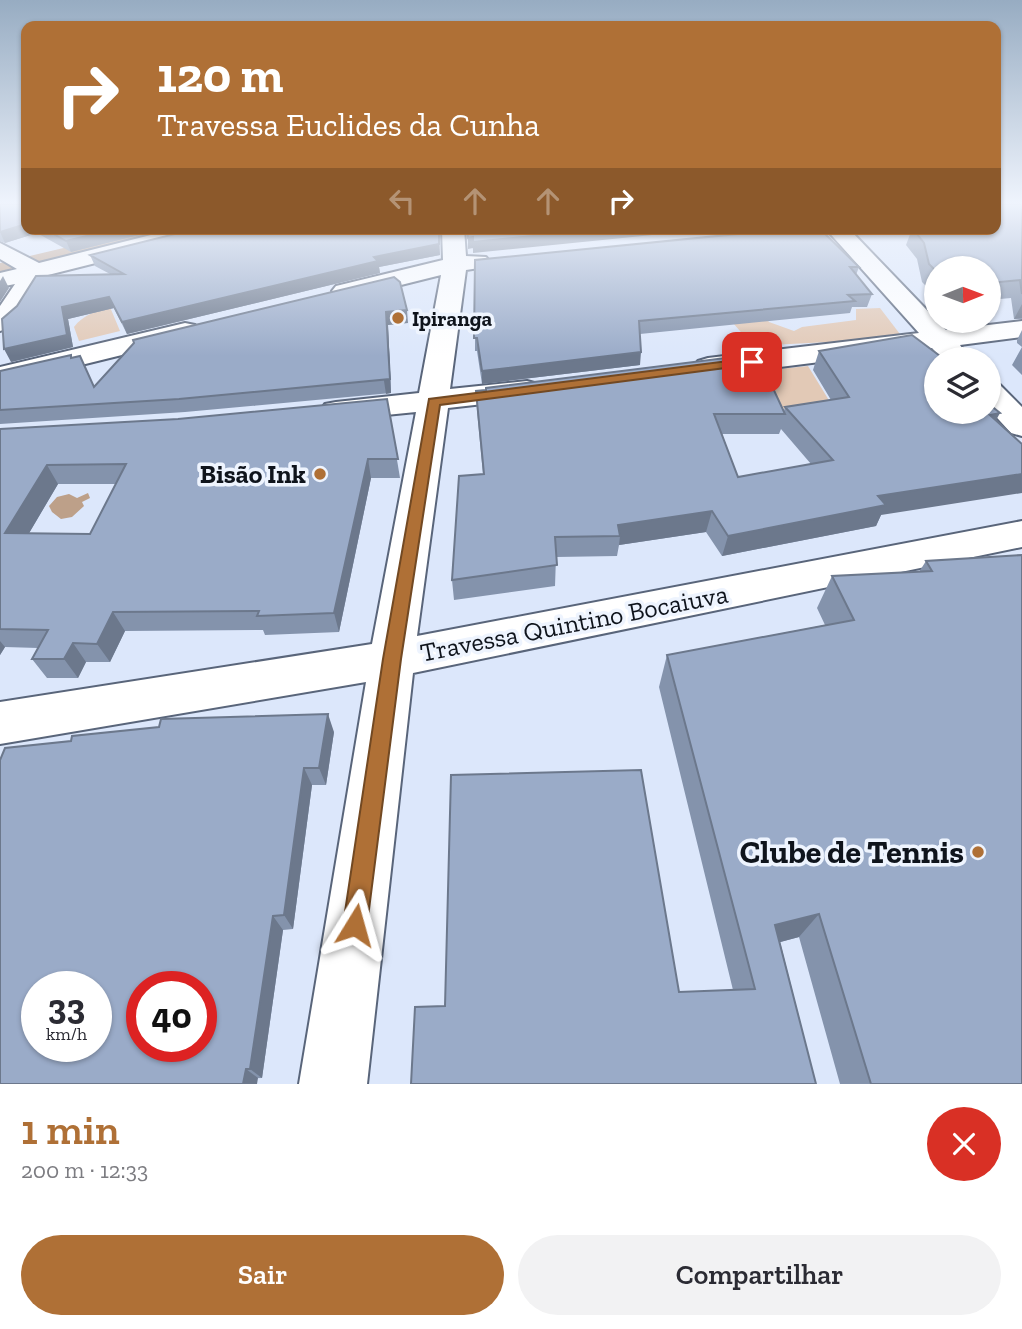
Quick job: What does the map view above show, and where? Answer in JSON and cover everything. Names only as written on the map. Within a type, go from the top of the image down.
[{"type":"street","points":[[0,280],[12,261],[38,255]]},
{"type":"street","points":[[12,261],[50,255]]},
{"type":"street","points":[[333,1084],[392,659],[434,402],[454,255]]},
{"type":"street","points":[[861,255],[947,347]]},
{"type":"street","points":[[321,297],[454,264],[496,260]]},
{"type":"street","points":[[0,323],[21,296],[12,261]]},
{"type":"street","points":[[0,376],[214,324]]},
{"type":"street","points":[[952,347],[1022,329]]},
{"type":"street","points":[[679,371],[924,350]]},
{"type":"street","points":[[310,413],[434,402],[556,386]]},
{"type":"street","points":[[1001,403],[1022,425]]},
{"type":"street","name":"Travessa Quintino Bocaiuva","points":[[0,723],[392,659],[1022,534]]},
{"type":"shaded area","points":[[747,296],[769,322],[794,331],[802,327],[856,320],[856,309],[880,308],[903,338],[753,346],[720,308]]},
{"type":"shaded area","points":[[110,307],[120,331],[79,341],[74,327],[81,319]]},
{"type":"shaded area","points":[[808,366],[830,402],[789,414],[749,372]]},
{"type":"shaded area","points":[[88,493],[90,498],[82,502],[84,506],[72,517],[61,519],[49,506],[57,497],[69,494],[77,498]]},
{"type":"building","points":[[90,255],[386,255],[374,257],[378,261],[122,322],[109,297],[62,307],[67,335],[4,349],[2,319],[17,306],[36,276],[124,274]]},
{"type":"building","points":[[530,255],[846,255],[859,267],[850,267],[872,294],[848,295],[855,301],[639,321],[641,352],[482,371],[477,338],[474,338],[475,260]]},
{"type":"building","points":[[927,255],[1022,255],[1022,294],[1020,280],[1001,282],[1001,256]]},
{"type":"building","points":[[394,277],[400,282],[407,310],[386,312],[390,379],[179,399],[0,410],[0,371],[71,355],[71,358],[80,356],[94,387],[134,343],[133,340]]},
{"type":"building","points":[[912,335],[928,347],[924,347],[924,424],[1000,424],[1022,444],[1022,474],[878,496],[886,505],[728,536],[712,511],[618,525],[620,536],[555,537],[557,565],[452,580],[459,476],[484,474],[476,391],[757,354],[785,414],[714,414],[738,477],[833,460],[785,407],[849,397],[819,351]]},
{"type":"building","points":[[387,399],[398,459],[368,459],[334,613],[257,616],[259,611],[113,612],[97,644],[73,643],[64,659],[32,659],[48,630],[0,629],[0,429],[178,419]],"holes":[[[126,464],[90,534],[5,533],[47,465]]]},
{"type":"building","points":[[1022,555],[1022,1084],[871,1084],[819,914],[775,925],[816,1084],[411,1084],[415,1007],[445,1006],[451,775],[641,770],[679,992],[755,989],[667,655],[854,620],[832,576],[932,571],[926,561]]},
{"type":"building","points":[[328,714],[319,768],[304,768],[284,915],[273,916],[250,1069],[246,1069],[243,1084],[0,1084],[0,760],[5,748],[71,741],[72,736],[159,727],[161,719]]},
{"type":"waterway","points":[[0,270],[64,255]]},
{"type":"place","name":"Ipiranga","points":[[398,318]]},
{"type":"place","name":"Bisão Ink","points":[[320,474]]},
{"type":"place","name":"Clube de Tennis","points":[[978,852]]},
{"type":"route","points":[[355,925],[392,659],[434,402],[752,362]]}]
